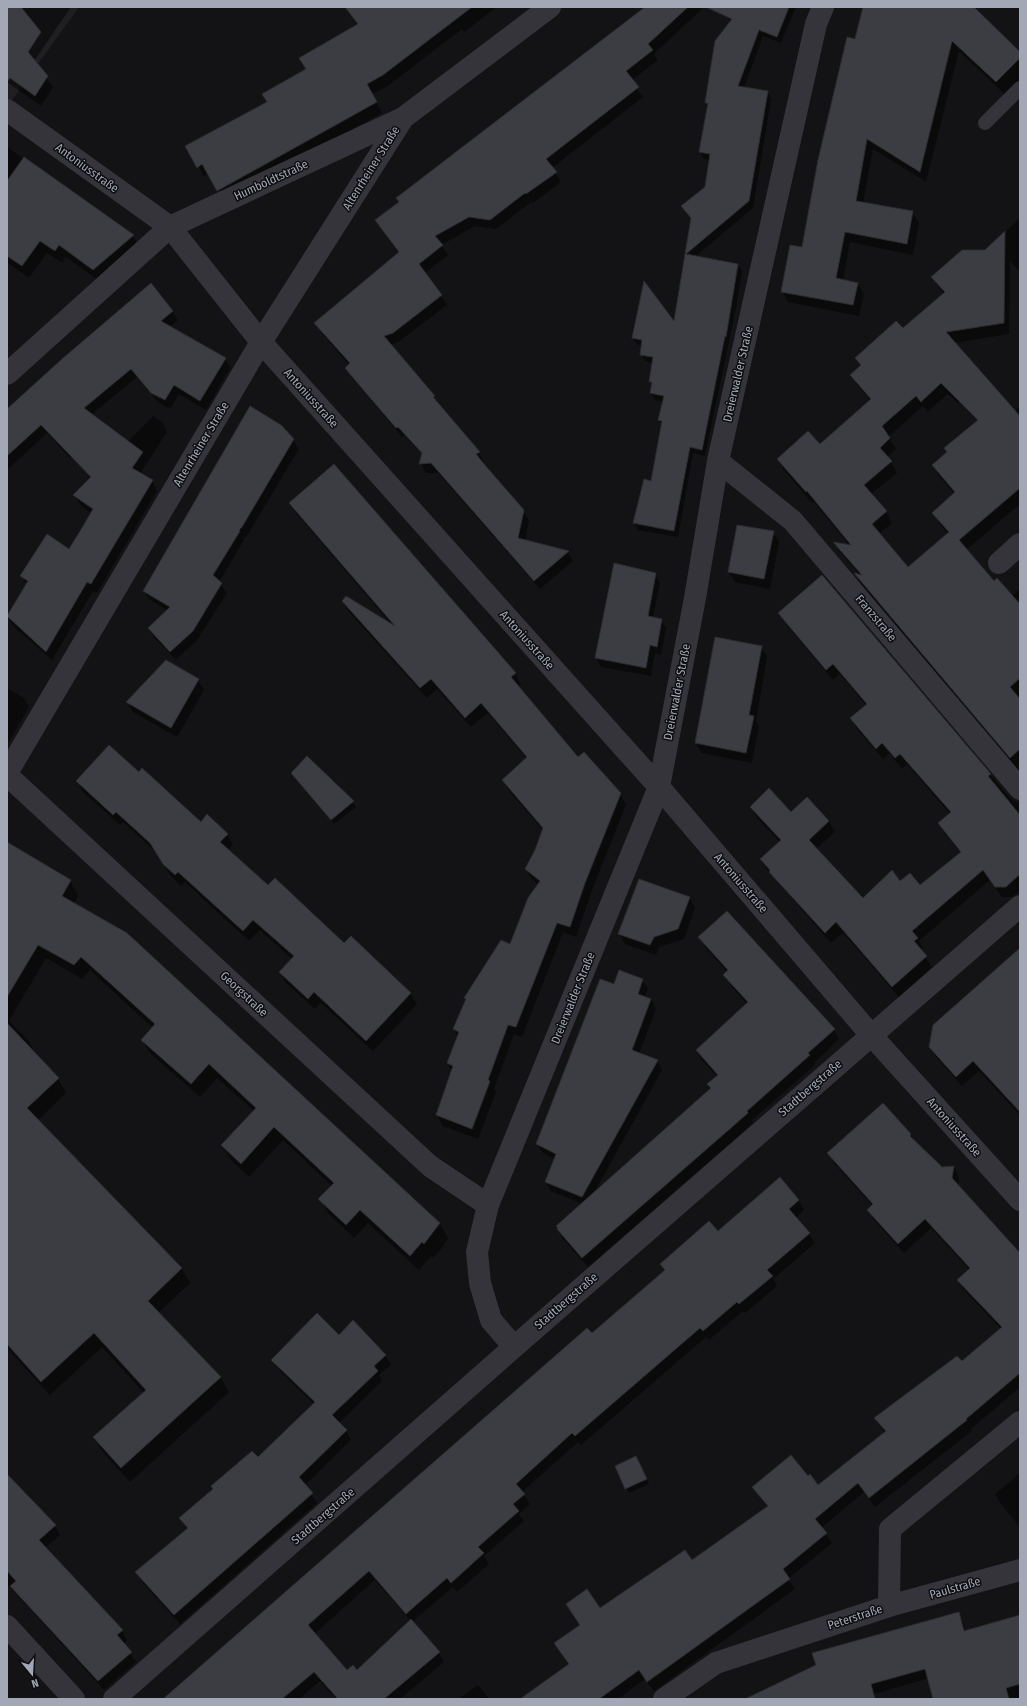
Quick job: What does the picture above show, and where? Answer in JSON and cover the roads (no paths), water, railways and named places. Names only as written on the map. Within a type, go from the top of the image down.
[{"type":"street","name":"Humboldtstraße","points":[[7,374],[170,227],[403,118],[550,7]]},
{"type":"street","name":"Dreierwalder Straße","points":[[514,1347],[491,1320],[480,1283],[477,1252],[488,1205],[659,787],[695,598],[718,460],[816,24],[823,7]]},
{"type":"street","name":"Antoniusstraße","points":[[7,110],[170,227],[261,342],[659,787],[871,1035],[1020,1200]]},
{"type":"street","name":"Altenrheiner Straße","points":[[7,774],[261,342],[403,118]]},
{"type":"street","name":"Franzstraße","points":[[718,460],[793,520],[1020,789]]},
{"type":"street","points":[[999,563],[1020,544]]},
{"type":"street","name":"Georgstraße","points":[[7,774],[430,1166],[488,1205]]},
{"type":"street","name":"Stadtbergstraße","points":[[114,1699],[514,1347],[1020,906]]},
{"type":"street","name":"Peterstraße","points":[[664,1699],[716,1663],[889,1606],[890,1529],[1020,1422]]},
{"type":"street","name":"Paulstraße","points":[[889,1606],[1020,1570]]},
{"type":"street","points":[[7,1626],[74,1699]]},
{"type":"lane","points":[[985,123],[1020,88]]}]
